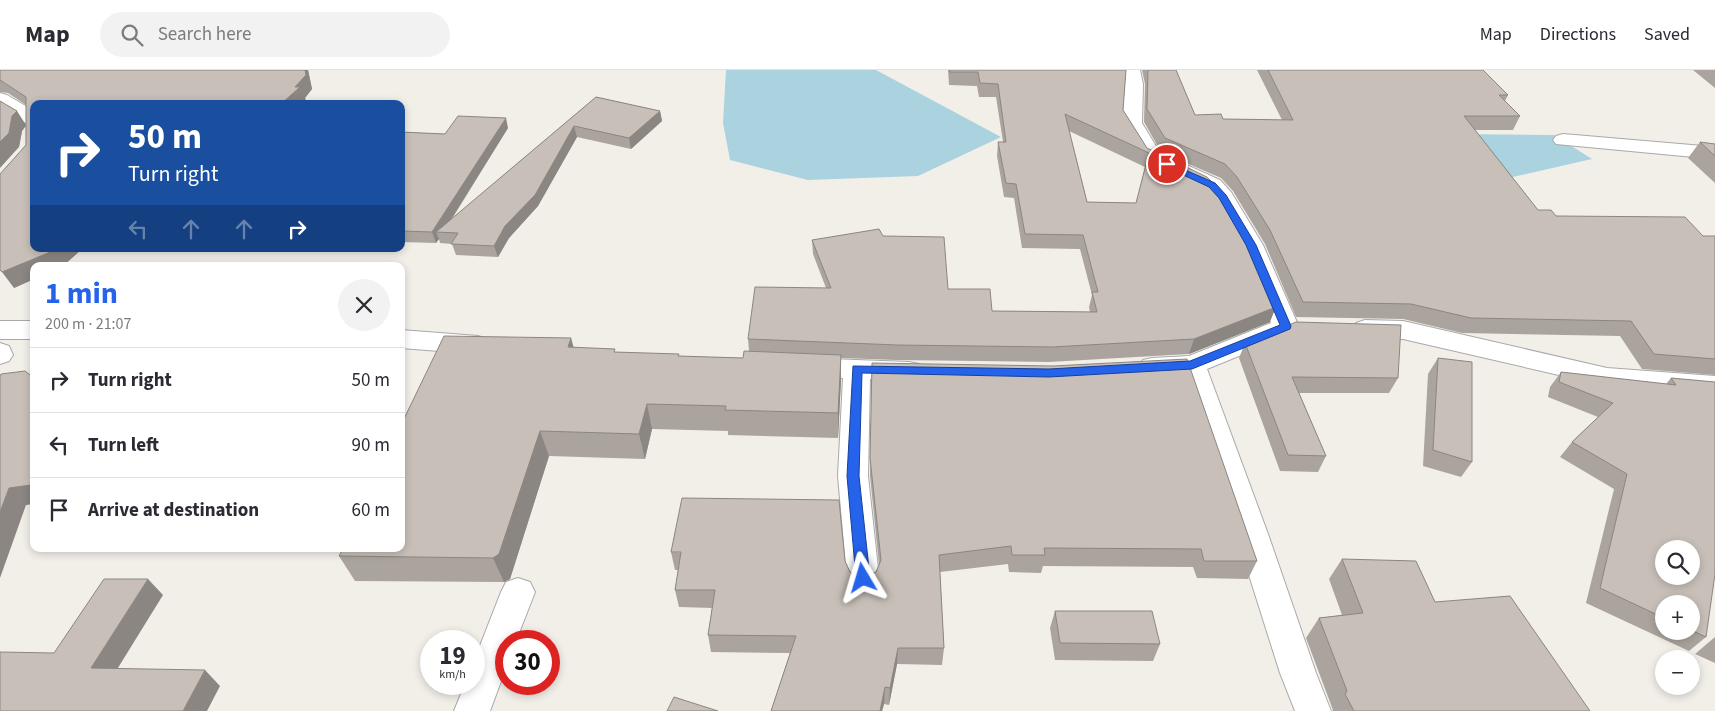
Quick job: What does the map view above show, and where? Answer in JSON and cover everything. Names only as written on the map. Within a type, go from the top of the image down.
[{"type":"street","points":[[1125,368],[1192,365],[1296,327],[1222,196],[1212,185],[1152,157],[1132,123],[1134,84],[1131,70]]},
{"type":"street","points":[[0,99],[30,127]]},
{"type":"street","points":[[1563,140],[1715,153]]},
{"type":"street","points":[[1344,328],[1403,330],[1607,377],[1715,386]]},
{"type":"street","points":[[0,330],[30,330]]},
{"type":"street","points":[[405,340],[499,347]]},
{"type":"street","points":[[1192,365],[1252,534],[1298,673],[1313,711]]},
{"type":"street","points":[[782,366],[934,371]]},
{"type":"street","points":[[857,369],[853,476],[863,578]]},
{"type":"street","points":[[472,711],[518,592]]},
{"type":"water","points":[[726,70],[876,70],[1001,137],[918,176],[808,180],[730,160],[723,123]]},
{"type":"water","points":[[1361,133],[1554,135],[1592,159],[1504,179]]},
{"type":"building","points":[[0,70],[305,70],[306,75],[295,87],[300,87],[285,100],[30,100],[30,252],[51,252],[2,272],[0,270],[0,174],[26,145],[26,97],[0,80]]},
{"type":"building","points":[[949,70],[1126,70],[1123,110],[1147,148],[1207,177],[1217,187],[1242,231],[1276,307],[1194,339],[1052,347],[897,345],[748,339],[755,287],[831,288],[812,240],[879,229],[883,236],[944,237],[948,289],[990,289],[992,311],[1097,312],[1092,292],[1098,292],[1083,235],[1025,234],[1016,184],[1006,183],[998,142],[1006,142],[998,84],[980,83],[978,72],[950,72]],"holes":[[[1065,114],[1149,153],[1136,203],[1087,202]]]},
{"type":"building","points":[[1148,70],[1176,70],[1195,115],[1221,114],[1223,119],[1293,120],[1268,70],[1483,70],[1508,95],[1499,95],[1520,116],[1464,116],[1538,210],[1551,210],[1556,216],[1685,217],[1703,236],[1715,236],[1715,359],[1654,354],[1631,321],[1471,318],[1411,304],[1303,302],[1270,230],[1237,177],[1225,164],[1165,138],[1147,109]]},
{"type":"building","points":[[596,97],[660,111],[629,138],[574,126],[535,195],[505,226],[494,246],[451,244],[458,233],[436,232]]},
{"type":"building","points":[[0,101],[17,111],[12,116],[9,133],[0,142]]},
{"type":"building","points":[[458,116],[506,118],[432,232],[405,231],[405,132],[445,134]]},
{"type":"building","points":[[1700,142],[1715,144],[1715,156]]},
{"type":"building","points":[[1296,322],[1401,325],[1398,378],[1292,377],[1326,456],[1288,455],[1245,343]]},
{"type":"building","points":[[444,336],[571,338],[568,347],[615,349],[614,352],[679,354],[678,356],[743,358],[744,351],[841,355],[838,413],[725,410],[726,406],[647,404],[639,434],[540,431],[499,554],[493,558],[339,556],[341,552],[405,552],[405,417]]},
{"type":"building","points":[[1438,358],[1472,362],[1472,462],[1433,450]]},
{"type":"building","points":[[1187,359],[1257,561],[1204,561],[1201,549],[1044,548],[1045,555],[1012,555],[1011,546],[939,555],[944,648],[898,648],[890,688],[885,687],[880,711],[771,711],[796,636],[708,635],[715,590],[675,590],[681,552],[671,552],[682,498],[839,500],[845,561],[850,572],[864,576],[876,572],[881,560],[870,458],[872,363],[1053,366]]},
{"type":"building","points":[[25,371],[30,375],[30,485],[9,488],[0,512],[0,376],[1,374]]},
{"type":"building","points":[[1561,372],[1676,385],[1671,378],[1715,382],[1715,574],[1706,637],[1700,634],[1700,595],[1655,595],[1655,614],[1600,588],[1627,474],[1572,442],[1613,403],[1559,382]]},
{"type":"building","points":[[1342,559],[1416,561],[1435,602],[1510,596],[1590,711],[1354,711],[1345,694],[1347,691],[1319,618],[1363,613]]},
{"type":"building","points":[[104,579],[148,579],[91,668],[205,670],[183,711],[0,711],[0,652],[54,653]]},
{"type":"building","points":[[1055,611],[1152,611],[1160,644],[1060,643]]},
{"type":"building","points":[[674,697],[718,711],[667,711]]},
{"type":"route","points":[[863,578],[853,476],[857,369],[1049,373],[1192,365],[1286,326],[1251,245],[1222,196],[1212,185],[1167,164]]}]
